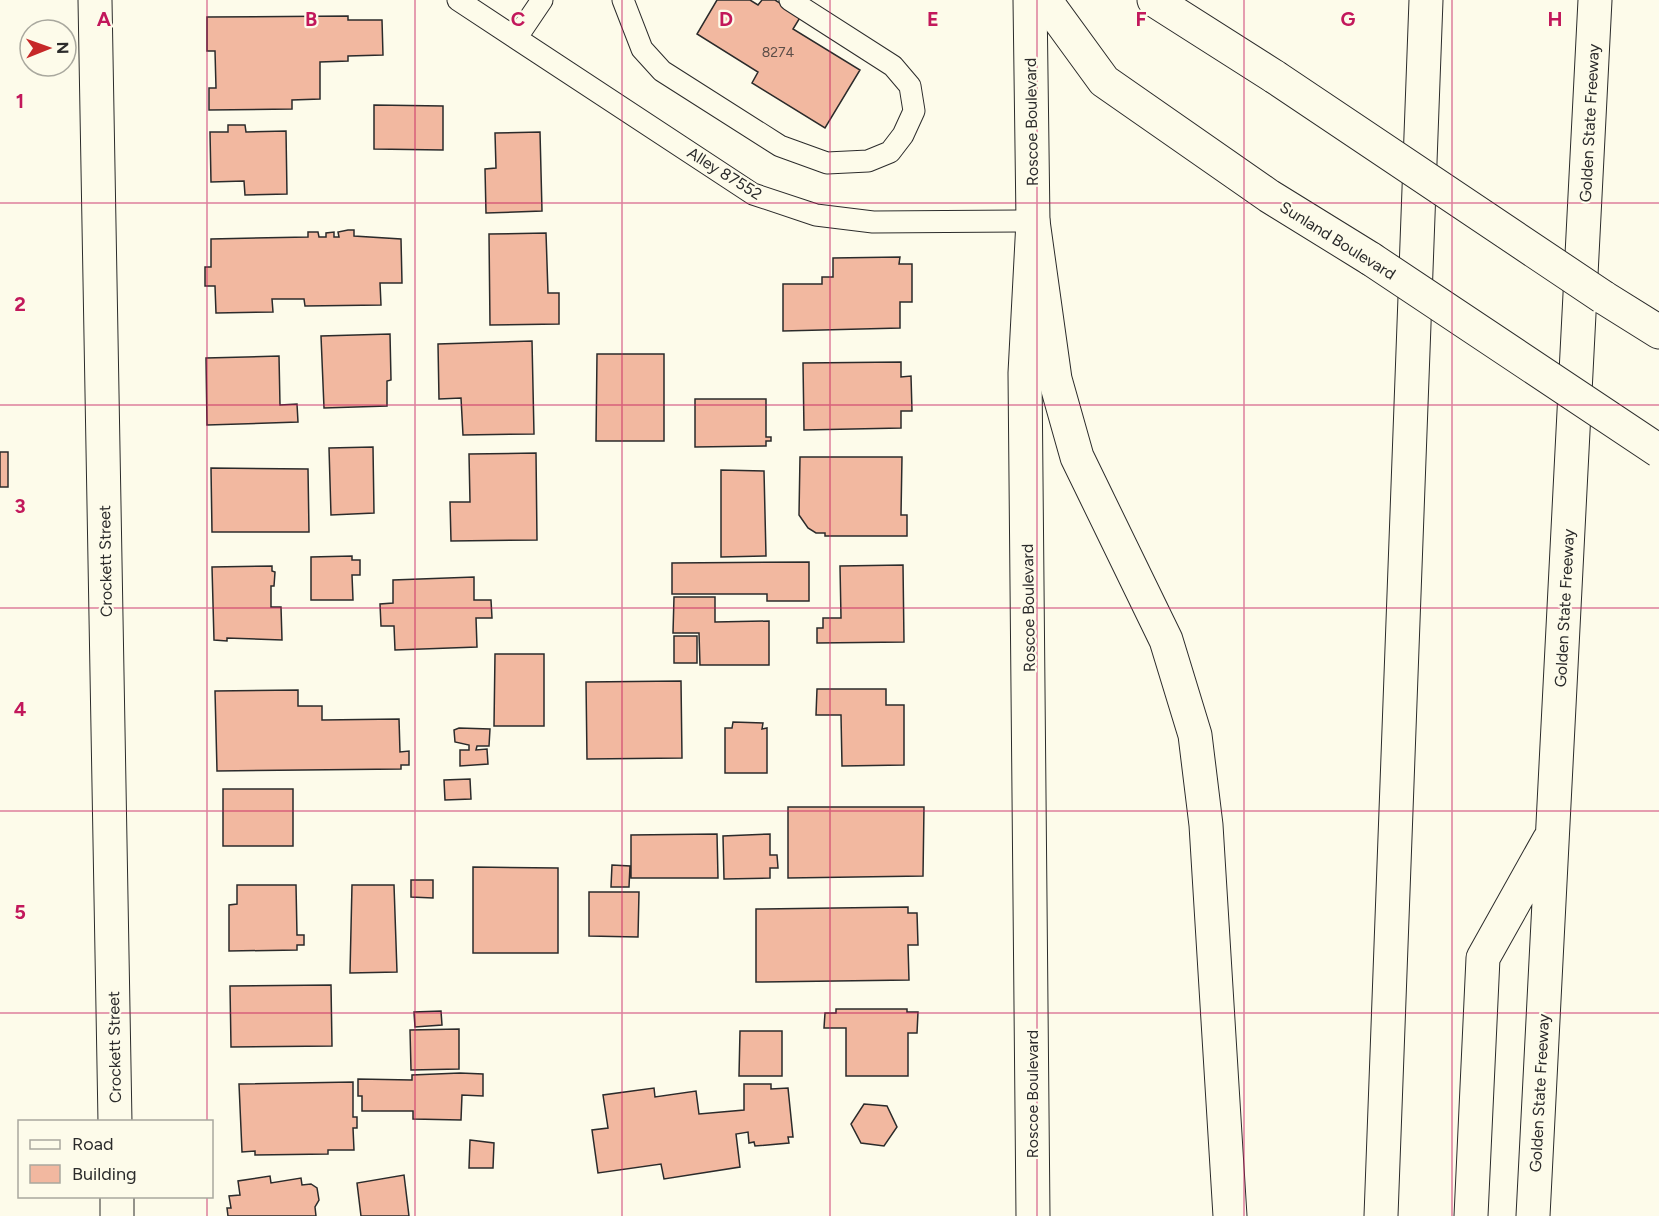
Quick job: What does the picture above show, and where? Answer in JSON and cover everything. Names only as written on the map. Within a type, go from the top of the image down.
[{"type":"main road","name":"Crockett Street","points":[[94,0],[115,1120]]},
{"type":"main road","name":"Roscoe Boulevard","points":[[1030,0],[1033,221],[1025,372],[1033,1216]]},
{"type":"main road","name":"Sunland Boulevard","points":[[1045,0],[1104,81],[1269,196],[1371,260],[1659,451]]},
{"type":"main road","points":[[1154,0],[1275,77],[1659,332]]},
{"type":"main road","points":[[1381,1216],[1426,0]]},
{"type":"main road","name":"Golden State Freeway","points":[[1533,1216],[1595,0]]},
{"type":"main road","points":[[1033,221],[1054,379],[1077,457],[1166,640],[1195,735],[1206,825],[1230,1216]]},
{"type":"main road","points":[[1471,1216],[1483,958],[1553,833]]},
{"type":"main road","points":[[117,1198],[117,1216]]},
{"type":"lane","name":"Alley 87552","points":[[458,0],[753,194],[768,200],[816,215],[873,222],[1033,221]]},
{"type":"lane","points":[[517,37],[542,0]]},
{"type":"lane","points":[[623,0],[642,49],[662,71],[780,146],[827,163],[868,161],[890,152],[903,135],[914,111],[910,86],[893,66],[790,0]]},
{"type":"building","points":[[717,0],[750,0],[758,5],[762,0],[775,0],[801,16],[793,29],[860,70],[825,128],[752,83],[758,72],[697,34]]},
{"type":"building","points":[[348,16],[348,20],[382,20],[383,55],[348,56],[348,61],[320,62],[320,99],[292,100],[292,109],[209,110],[209,88],[216,88],[215,51],[207,51],[207,17]]},
{"type":"building","points":[[374,105],[443,106],[443,150],[374,149]]},
{"type":"building","points":[[228,125],[245,125],[246,132],[286,131],[287,194],[245,195],[244,181],[211,182],[210,132],[228,132]]},
{"type":"building","points":[[540,132],[542,211],[486,213],[485,169],[496,168],[495,133]]},
{"type":"building","points":[[354,230],[354,236],[401,239],[402,283],[380,283],[381,305],[305,306],[304,299],[272,299],[273,312],[216,313],[215,286],[205,286],[205,267],[211,267],[211,239],[308,237],[308,232],[318,232],[319,237],[326,237],[326,233],[334,232],[334,237],[339,237],[338,232]]},
{"type":"building","points":[[546,233],[548,293],[559,293],[559,324],[490,325],[489,234]]},
{"type":"building","points":[[900,257],[899,264],[912,264],[912,302],[900,302],[900,328],[783,331],[783,284],[822,284],[822,277],[833,277],[833,258]]},
{"type":"building","points":[[390,334],[391,380],[387,381],[387,406],[324,408],[321,336]]},
{"type":"building","points":[[532,341],[534,434],[463,435],[461,398],[439,399],[438,344]]},
{"type":"building","points":[[597,354],[664,354],[664,441],[596,441]]},
{"type":"building","points":[[279,356],[280,405],[297,404],[298,422],[207,425],[206,358]]},
{"type":"building","points":[[901,362],[901,377],[911,376],[912,411],[901,411],[901,428],[804,430],[803,363]]},
{"type":"building","points":[[695,399],[766,399],[766,437],[771,437],[771,441],[766,441],[766,446],[695,447]]},
{"type":"building","points":[[373,447],[374,513],[331,515],[329,448]]},
{"type":"building","points":[[0,452],[8,452],[8,487],[0,487]]},
{"type":"building","points":[[536,453],[537,540],[451,541],[450,502],[470,502],[469,454]]},
{"type":"building","points":[[800,457],[902,457],[901,515],[907,515],[907,536],[825,536],[825,533],[816,533],[808,528],[799,515]]},
{"type":"building","points":[[211,468],[308,469],[309,532],[212,532]]},
{"type":"building","points":[[721,470],[764,471],[766,556],[721,557]]},
{"type":"building","points":[[352,556],[352,560],[360,560],[360,575],[352,575],[353,600],[311,600],[311,557]]},
{"type":"building","points":[[809,562],[809,601],[767,601],[767,594],[672,594],[672,563]]},
{"type":"building","points":[[903,565],[904,642],[817,643],[817,628],[823,628],[823,618],[841,618],[840,566]]},
{"type":"building","points":[[272,566],[272,571],[275,572],[274,586],[271,586],[271,607],[281,607],[282,640],[227,638],[227,641],[214,640],[212,567]]},
{"type":"building","points":[[474,577],[474,600],[491,600],[492,618],[476,618],[477,647],[395,650],[394,626],[381,626],[380,604],[393,603],[393,580]]},
{"type":"building","points":[[674,597],[715,597],[715,622],[769,621],[769,665],[700,665],[699,633],[673,633]]},
{"type":"building","points":[[674,636],[697,636],[697,663],[674,663]]},
{"type":"building","points":[[495,654],[544,654],[544,726],[494,726]]},
{"type":"building","points":[[681,681],[682,758],[587,759],[586,682]]},
{"type":"building","points":[[817,689],[886,689],[886,705],[904,705],[904,765],[842,766],[841,715],[816,715]]},
{"type":"building","points":[[298,690],[298,706],[322,706],[322,720],[399,719],[400,752],[409,751],[409,765],[401,765],[401,769],[217,771],[215,691]]},
{"type":"building","points":[[733,722],[763,723],[762,729],[767,728],[767,773],[725,773],[725,728],[732,728]]},
{"type":"building","points":[[459,728],[490,729],[489,746],[477,746],[476,750],[487,749],[488,764],[460,766],[460,750],[469,750],[469,745],[455,742],[454,730]]},
{"type":"building","points":[[470,779],[471,799],[445,800],[444,780]]},
{"type":"building","points":[[223,789],[293,789],[293,846],[223,846]]},
{"type":"building","points":[[788,807],[924,807],[923,876],[788,878]]},
{"type":"building","points":[[717,834],[718,878],[631,878],[631,835]]},
{"type":"building","points":[[770,834],[770,855],[777,855],[778,868],[770,868],[770,878],[724,879],[723,836]]},
{"type":"building","points":[[612,865],[630,866],[629,887],[611,887]]},
{"type":"building","points":[[473,867],[558,868],[558,953],[473,953]]},
{"type":"building","points":[[411,880],[433,880],[433,898],[411,897]]},
{"type":"building","points":[[237,885],[296,885],[297,935],[304,935],[304,945],[297,945],[297,950],[229,951],[229,905],[237,904]]},
{"type":"building","points":[[352,885],[394,885],[397,972],[350,973]]},
{"type":"building","points":[[589,892],[639,892],[638,937],[589,936]]},
{"type":"building","points":[[908,907],[908,913],[917,913],[918,945],[908,945],[909,980],[756,982],[756,909]]},
{"type":"building","points":[[331,985],[332,1046],[231,1047],[230,986]]},
{"type":"building","points":[[836,1009],[907,1009],[907,1012],[918,1012],[917,1033],[908,1033],[908,1076],[846,1076],[846,1028],[824,1028],[825,1013],[836,1013]]},
{"type":"building","points":[[441,1011],[442,1025],[415,1027],[414,1012]]},
{"type":"building","points":[[459,1029],[459,1069],[411,1070],[410,1030]]},
{"type":"building","points":[[740,1031],[782,1031],[782,1076],[739,1076]]},
{"type":"building","points":[[483,1074],[483,1096],[462,1095],[461,1120],[413,1119],[413,1111],[362,1111],[362,1096],[358,1096],[358,1079],[412,1080],[412,1075]]},
{"type":"building","points":[[353,1082],[353,1117],[357,1117],[357,1128],[353,1128],[354,1150],[328,1150],[328,1154],[255,1155],[255,1151],[242,1152],[239,1084]]},
{"type":"building","points":[[744,1084],[771,1084],[771,1089],[788,1088],[793,1137],[788,1137],[789,1143],[755,1146],[754,1142],[749,1143],[748,1132],[736,1134],[740,1167],[664,1179],[661,1164],[598,1173],[592,1130],[608,1128],[603,1095],[654,1088],[655,1097],[696,1091],[699,1114],[744,1110]]},
{"type":"building","points":[[864,1104],[887,1106],[897,1127],[884,1146],[861,1143],[851,1124]]},
{"type":"building","points":[[470,1140],[494,1143],[493,1168],[469,1168]]},
{"type":"building","points":[[404,1175],[409,1216],[361,1216],[357,1183]]},
{"type":"building","points":[[270,1176],[271,1183],[301,1178],[302,1185],[311,1184],[317,1188],[319,1200],[315,1207],[316,1216],[228,1216],[227,1208],[231,1208],[229,1196],[240,1195],[238,1181]]}]
